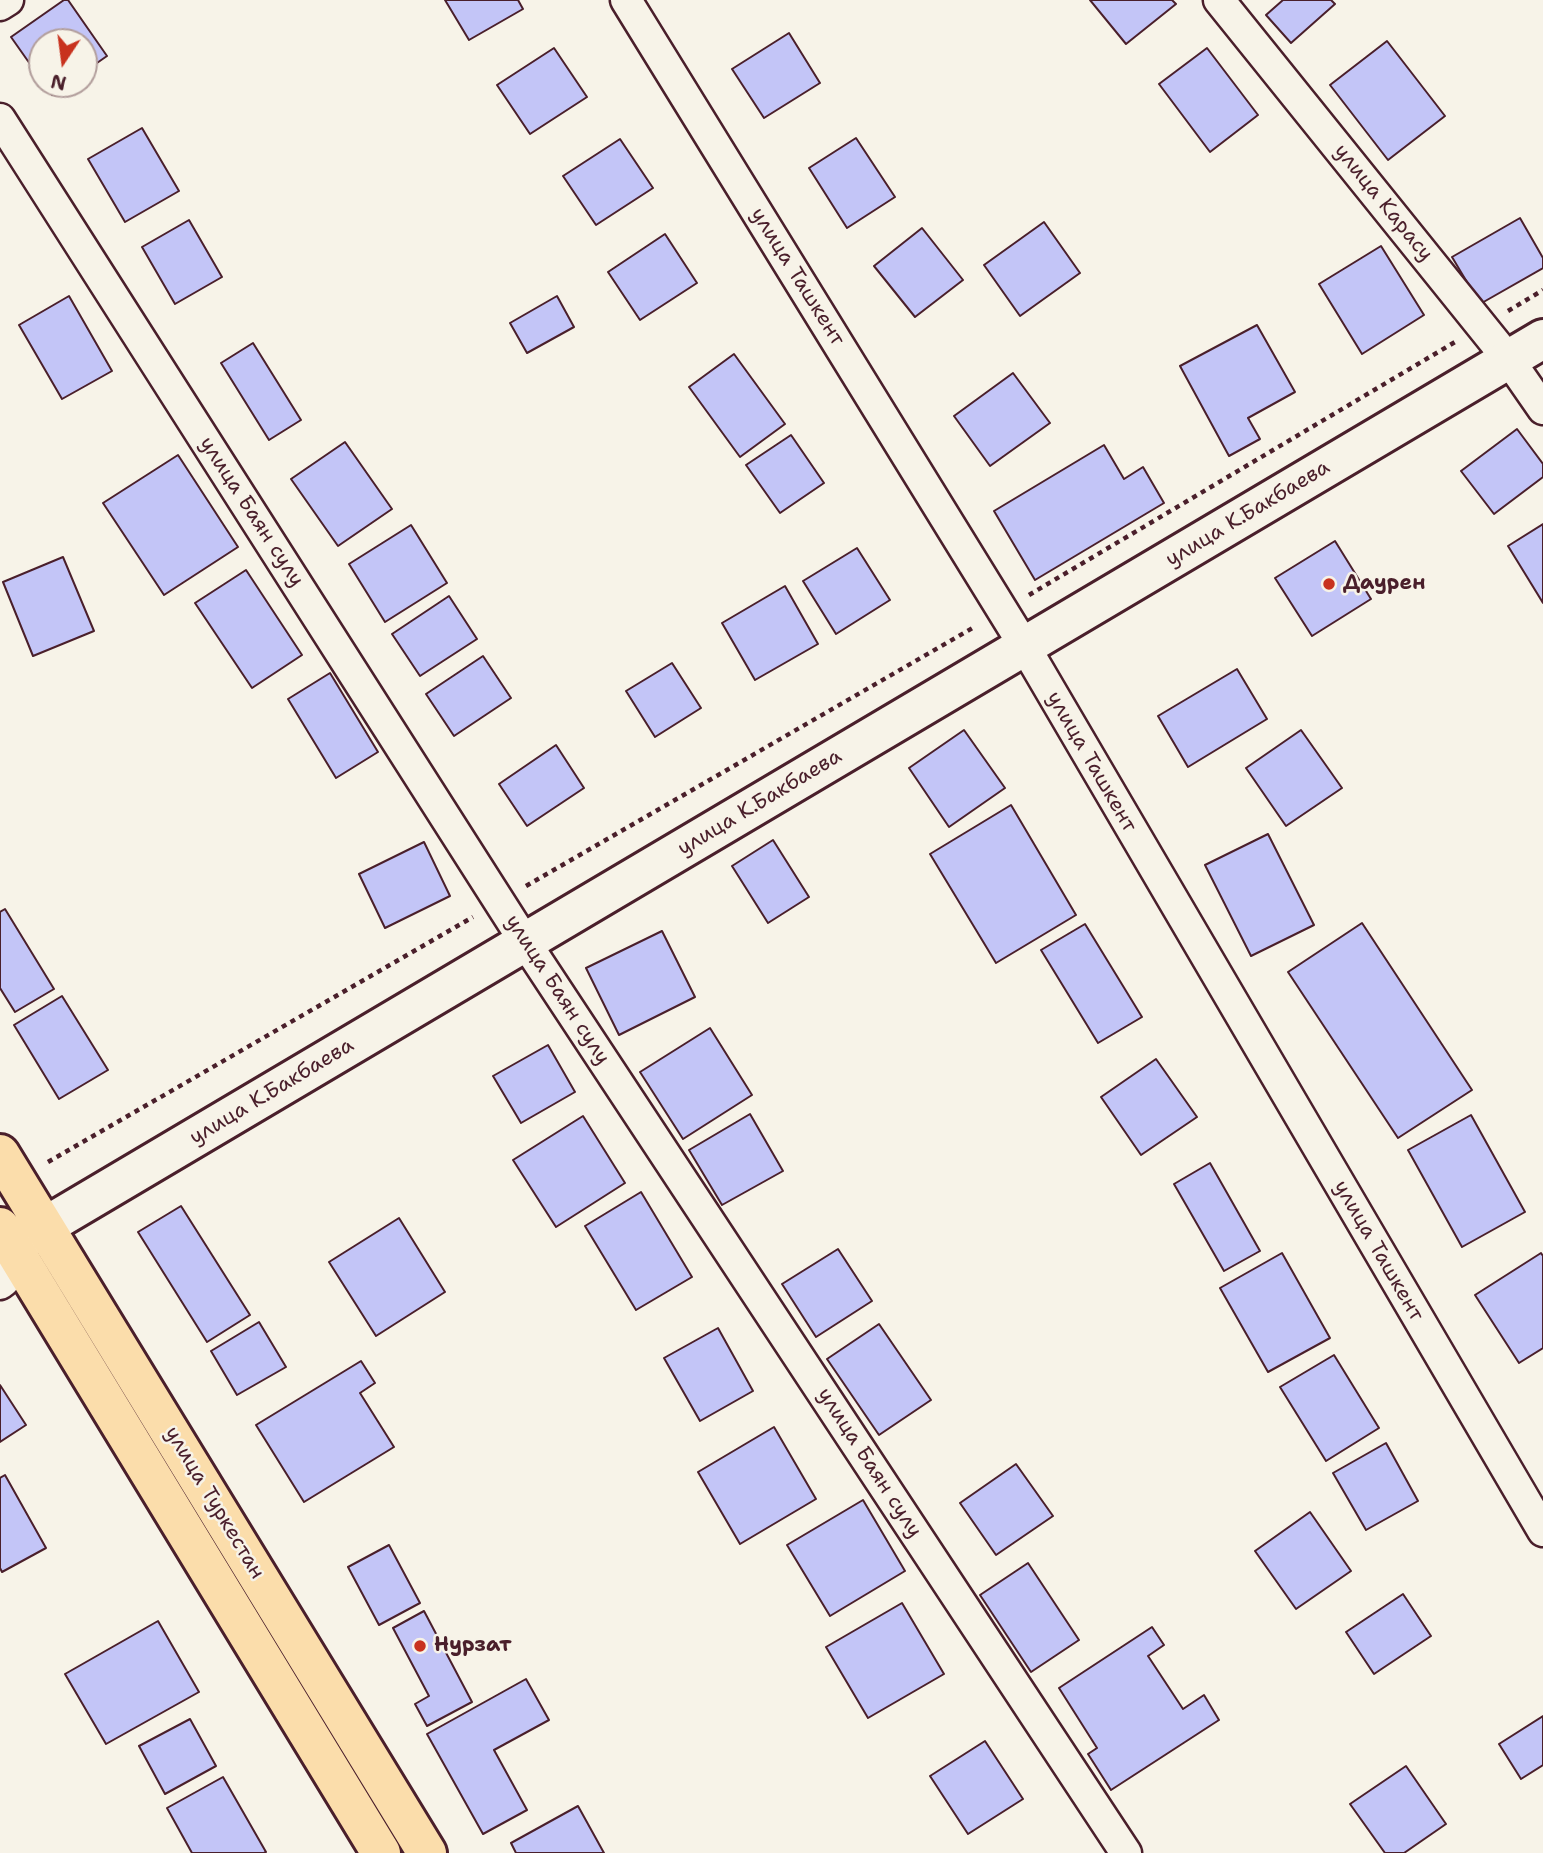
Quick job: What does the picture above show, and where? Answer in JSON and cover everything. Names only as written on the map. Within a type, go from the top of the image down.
[{"type":"highway","name":"улица Туркестан","points":[[0,1154],[427,1853]]},
{"type":"highway","name":"улица Туркестан","points":[[6,1237],[381,1853]]},
{"type":"street","points":[[0,5],[8,0]]},
{"type":"street","name":"улица Ташкент","points":[[626,0],[1025,647],[1543,1531]]},
{"type":"street","name":"улица Карасу","points":[[1219,0],[1510,359],[1543,409]]},
{"type":"street","name":"улица Баян сулу","points":[[0,119],[499,902],[1126,1853]]},
{"type":"street","name":"улица К.Бакбаева","points":[[6,1237],[46,1227],[1543,339]]},
{"type":"street","points":[[0,1284],[4,1281],[6,1237]]},
{"type":"path","points":[[48,1162],[1003,611],[1543,290]]},
{"type":"building","points":[[64,0],[68,0],[88,28],[28,28],[28,61],[11,37]]},
{"type":"building","points":[[445,0],[518,0],[523,9],[469,40]]},
{"type":"building","points":[[1090,0],[1172,0],[1176,4],[1126,44]]},
{"type":"building","points":[[1283,0],[1331,0],[1335,4],[1291,43],[1266,15]]},
{"type":"building","points":[[789,33],[820,83],[764,118],[732,69]]},
{"type":"building","points":[[1387,41],[1445,116],[1388,160],[1330,85]]},
{"type":"building","points":[[98,43],[107,56],[98,62]]},
{"type":"building","points":[[554,48],[587,97],[530,134],[497,85]]},
{"type":"building","points":[[1207,48],[1258,115],[1210,152],[1159,84]]},
{"type":"building","points":[[142,128],[179,191],[125,222],[88,159]]},
{"type":"building","points":[[856,138],[895,197],[847,228],[809,168]]},
{"type":"building","points":[[620,139],[653,188],[596,225],[563,176]]},
{"type":"building","points":[[1520,218],[1543,258],[1543,268],[1480,304],[1452,257]]},
{"type":"building","points":[[189,220],[222,277],[175,304],[142,247]]},
{"type":"building","points":[[1044,222],[1080,273],[1020,316],[984,265]]},
{"type":"building","points":[[922,228],[963,280],[915,317],[874,266]]},
{"type":"building","points":[[665,234],[697,283],[640,320],[608,272]]},
{"type":"building","points":[[1381,246],[1424,315],[1362,354],[1319,284]]},
{"type":"building","points":[[69,296],[112,371],[62,399],[19,325]]},
{"type":"building","points":[[557,296],[574,327],[527,353],[510,323]]},
{"type":"building","points":[[1257,325],[1295,392],[1248,418],[1260,439],[1229,456],[1180,366]]},
{"type":"building","points":[[253,343],[301,420],[269,440],[221,363]]},
{"type":"building","points":[[734,354],[785,424],[740,457],[689,387]]},
{"type":"building","points":[[1013,373],[1050,423],[990,466],[954,416]]},
{"type":"building","points":[[1517,429],[1543,464],[1543,477],[1494,514],[1461,471]]},
{"type":"building","points":[[791,435],[824,483],[780,513],[746,465]]},
{"type":"building","points":[[345,442],[392,509],[338,546],[291,479]]},
{"type":"building","points":[[1104,445],[1124,479],[1143,467],[1164,503],[1035,580],[994,511]]},
{"type":"building","points":[[178,455],[238,547],[164,595],[103,503]]},
{"type":"building","points":[[1543,524],[1543,603],[1508,546]]},
{"type":"building","points":[[411,525],[447,583],[385,622],[349,564]]},
{"type":"building","points":[[1335,541],[1371,599],[1312,636],[1275,578]]},
{"type":"building","points":[[857,548],[890,600],[836,634],[803,581]]},
{"type":"building","points":[[63,557],[94,631],[33,656],[3,582]]},
{"type":"building","points":[[246,570],[302,655],[252,688],[195,603]]},
{"type":"building","points":[[785,586],[818,644],[755,680],[722,623]]},
{"type":"building","points":[[449,596],[477,639],[420,676],[392,634]]},
{"type":"building","points":[[483,656],[511,698],[454,736],[426,694]]},
{"type":"building","points":[[672,663],[701,708],[655,737],[626,691]]},
{"type":"building","points":[[1237,669],[1267,719],[1188,767],[1158,716]]},
{"type":"building","points":[[330,673],[378,752],[336,778],[288,699]]},
{"type":"building","points":[[964,730],[1005,788],[949,827],[909,768]]},
{"type":"building","points":[[1301,730],[1342,788],[1286,826],[1246,768]]},
{"type":"building","points":[[556,745],[584,788],[527,826],[499,784]]},
{"type":"building","points":[[1011,805],[1076,915],[996,963],[930,854]]},
{"type":"building","points":[[1268,834],[1314,925],[1251,956],[1205,865]]},
{"type":"building","points":[[773,840],[809,897],[768,923],[732,866]]},
{"type":"building","points":[[424,842],[450,896],[385,928],[359,874]]},
{"type":"building","points":[[5,909],[54,989],[15,1012],[0,988],[0,912]]},
{"type":"building","points":[[1362,923],[1472,1090],[1398,1138],[1288,972]]},
{"type":"building","points":[[1085,924],[1142,1017],[1098,1043],[1041,950]]},
{"type":"building","points":[[662,931],[695,997],[619,1035],[586,968]]},
{"type":"building","points":[[62,996],[108,1070],[59,1099],[14,1025]]},
{"type":"building","points":[[710,1028],[752,1095],[683,1139],[640,1072]]},
{"type":"building","points":[[548,1045],[575,1092],[521,1123],[493,1076]]},
{"type":"building","points":[[1156,1059],[1197,1117],[1141,1155],[1101,1097]]},
{"type":"building","points":[[750,1114],[783,1171],[722,1205],[689,1150]]},
{"type":"building","points":[[1471,1115],[1525,1212],[1462,1247],[1408,1150]]},
{"type":"building","points":[[583,1116],[625,1183],[556,1227],[513,1160]]},
{"type":"building","points":[[1210,1163],[1260,1251],[1224,1271],[1174,1184]]},
{"type":"building","points":[[641,1192],[692,1277],[636,1310],[585,1226]]},
{"type":"building","points":[[181,1206],[250,1315],[207,1342],[138,1232]]},
{"type":"building","points":[[399,1218],[445,1292],[376,1336],[329,1262]]},
{"type":"building","points":[[838,1249],[872,1301],[816,1337],[782,1284]]},
{"type":"building","points":[[1282,1253],[1330,1338],[1268,1372],[1220,1288]]},
{"type":"building","points":[[1541,1253],[1543,1348],[1519,1363],[1475,1295]]},
{"type":"building","points":[[259,1322],[286,1367],[237,1395],[211,1351]]},
{"type":"building","points":[[879,1324],[931,1400],[879,1435],[827,1359]]},
{"type":"building","points":[[718,1328],[753,1391],[700,1421],[664,1358]]},
{"type":"building","points":[[1334,1355],[1379,1428],[1326,1461],[1280,1387]]},
{"type":"building","points":[[361,1361],[375,1383],[360,1393],[394,1447],[304,1502],[256,1425]]},
{"type":"building","points":[[0,1385],[26,1425],[0,1442]]},
{"type":"building","points":[[774,1427],[816,1499],[740,1544],[698,1472]]},
{"type":"building","points":[[1386,1443],[1418,1501],[1366,1530],[1333,1473]]},
{"type":"building","points":[[1016,1464],[1053,1516],[996,1555],[960,1503]]},
{"type":"building","points":[[5,1475],[46,1548],[2,1572],[0,1478]]},
{"type":"building","points":[[863,1500],[905,1571],[830,1616],[787,1545]]},
{"type":"building","points":[[1310,1512],[1351,1571],[1296,1609],[1255,1551]]},
{"type":"building","points":[[389,1545],[420,1603],[379,1625],[348,1567]]},
{"type":"building","points":[[1028,1563],[1079,1640],[1031,1672],[980,1595]]},
{"type":"building","points":[[1403,1594],[1431,1636],[1374,1674],[1346,1632]]},
{"type":"building","points":[[902,1603],[944,1674],[868,1718],[826,1647]]},
{"type":"building","points":[[424,1611],[472,1702],[427,1726],[415,1704],[429,1696],[393,1628]]},
{"type":"building","points":[[158,1621],[199,1692],[106,1744],[65,1674]]},
{"type":"building","points":[[1152,1627],[1164,1645],[1148,1656],[1183,1709],[1204,1695],[1219,1720],[1111,1790],[1088,1754],[1097,1748],[1059,1688]]},
{"type":"building","points":[[526,1679],[549,1720],[494,1750],[527,1810],[483,1834],[427,1734]]},
{"type":"building","points":[[1543,1716],[1543,1765],[1521,1779],[1499,1744]]},
{"type":"building","points":[[190,1719],[216,1766],[165,1794],[139,1746]]},
{"type":"building","points":[[985,1741],[1023,1799],[968,1834],[930,1776]]},
{"type":"building","points":[[1406,1766],[1446,1824],[1404,1853],[1385,1853],[1350,1804]]},
{"type":"building","points":[[223,1777],[266,1852],[192,1853],[167,1808]]},
{"type":"building","points":[[578,1806],[604,1853],[516,1853],[511,1843]]},
{"type":"place","name":"Даурен","points":[[1329,584]]},
{"type":"place","name":"Нурзат","points":[[420,1646]]}]
